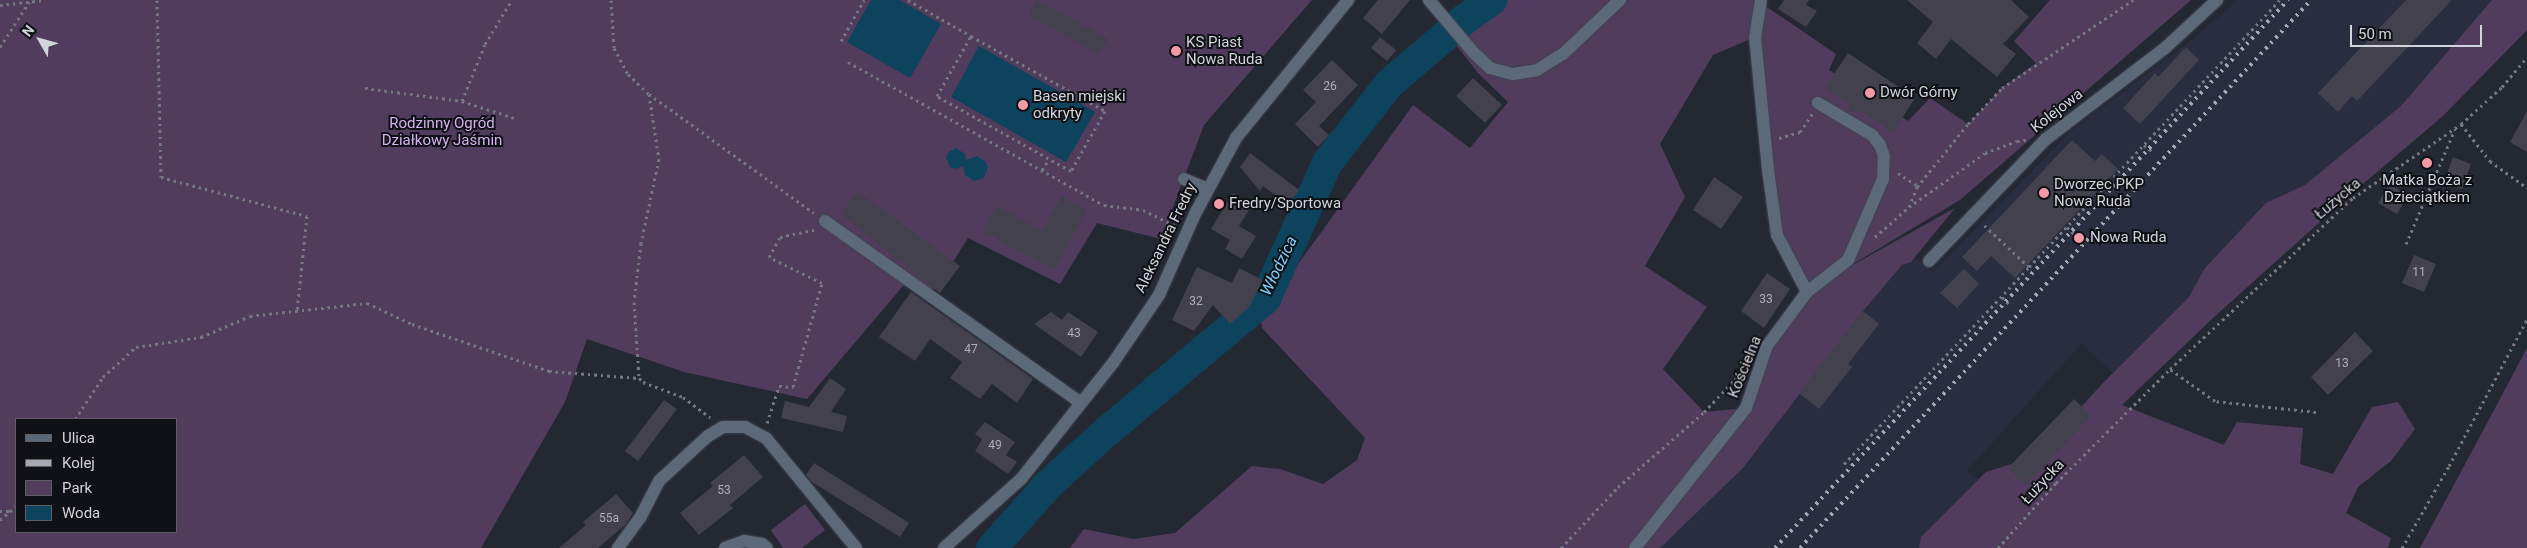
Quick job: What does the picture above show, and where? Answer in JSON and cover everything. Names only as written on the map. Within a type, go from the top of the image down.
[{"type":"street","name":"Aleksandra Fredry","points":[[944,548],[1022,479],[1113,363],[1158,295],[1207,189],[1236,138],[1348,0]]},
{"type":"street","points":[[1431,2],[1474,53],[1490,68],[1513,74],[1537,70],[1563,54],[1620,0]]},
{"type":"street","points":[[1761,0],[1755,37],[1777,235],[1807,292]]},
{"type":"street","name":"Kolejowa","points":[[1929,261],[2046,139],[2165,48],[2217,0]]},
{"type":"street","points":[[1818,103],[1872,135],[1884,156],[1884,164]]},
{"type":"street","name":"Kościelna","points":[[1636,548],[1746,408],[1768,346],[1807,292],[1848,260],[1883,179],[1884,164]]},
{"type":"street","points":[[1184,179],[1207,189]]},
{"type":"street","points":[[828,223],[1081,403]]},
{"type":"street","points":[[618,548],[640,518],[659,481],[708,436],[723,428],[745,427],[762,436],[856,548]]},
{"type":"street","points":[[725,548],[744,541],[762,544],[768,548]]},
{"type":"path","points":[[0,5],[45,0]]},
{"type":"path","points":[[157,0],[161,177],[307,216],[297,311]]},
{"type":"path","points":[[462,101],[484,44],[512,0]]},
{"type":"path","points":[[611,0],[614,48],[628,74],[649,94],[828,223]]},
{"type":"path","points":[[841,41],[864,0]]},
{"type":"path","points":[[908,0],[1105,111],[1071,171],[937,96],[971,36]]},
{"type":"path","points":[[1909,207],[1918,186],[1968,124],[2002,88],[2133,0]]},
{"type":"path","points":[[1844,464],[2280,0]]},
{"type":"path","points":[[0,47],[29,2]]},
{"type":"path","name":"Łużycka","points":[[1998,548],[2056,483],[2170,369],[2353,198],[2461,124],[2502,87],[2527,57]]},
{"type":"path","points":[[848,62],[1104,205],[1143,210],[1179,228]]},
{"type":"path","points":[[365,88],[462,101],[514,118]]},
{"type":"path","points":[[639,378],[634,302],[641,243],[659,159],[649,94]]},
{"type":"path","points":[[2461,124],[2490,161],[2527,188]]},
{"type":"path","points":[[2406,244],[2455,128]]},
{"type":"path","points":[[1772,140],[1800,132]]},
{"type":"path","points":[[1869,243],[1909,207],[1986,153],[2016,140],[2046,139]]},
{"type":"path","points":[[2144,145],[2152,152]]},
{"type":"path","points":[[1042,170],[1048,159]]},
{"type":"path","points":[[1884,164],[1918,186]]},
{"type":"path","points":[[1972,214],[2029,267]]},
{"type":"path","points":[[762,436],[778,386],[793,388],[822,283],[769,257],[780,237],[828,223]]},
{"type":"path","points":[[2067,227],[2076,235]]},
{"type":"path","points":[[2002,296],[2010,305]]},
{"type":"path","points":[[76,418],[103,377],[136,347],[201,337],[250,316],[367,303],[412,324],[549,371],[639,378],[643,382],[683,397],[723,428]]},
{"type":"path","points":[[2402,548],[2449,466],[2527,319]]},
{"type":"path","points":[[2170,369],[2215,401],[2316,412]]},
{"type":"path","points":[[1561,548],[1618,487],[1704,412],[1742,372]]},
{"type":"path","points":[[0,520],[15,507]]},
{"type":"path","points":[[0,511],[12,511]]},
{"type":"shaded area","points":[[2237,0],[2527,0],[2126,385],[2081,344],[1966,472],[2021,502],[1984,548],[1651,548],[1907,251],[1933,272],[2070,132],[2197,36]]},
{"type":"green space","name":"Rodzinny Ogród Działkowy Jaśmin","points":[[0,0],[1312,0],[1204,125],[1161,239],[1097,223],[1060,284],[968,238],[936,289],[903,286],[807,399],[684,372],[587,339],[565,402],[481,548],[0,548]]},
{"type":"green space","points":[[1491,0],[1761,0],[1761,3],[1836,54],[1829,70],[1908,121],[1930,98],[1968,124],[2002,88],[2036,63],[2014,41],[2050,0],[2191,0],[1960,200],[1833,276],[1955,208],[1911,262],[1902,265],[1863,311],[1743,468],[1660,548],[1070,548],[1084,529],[1133,539],[1175,533],[1252,466],[1280,469],[1323,484],[1357,460],[1365,438],[1262,328],[1260,317],[1413,105],[1470,148],[1508,102],[1478,73],[1449,36],[1465,18]],"holes":[[[1755,37],[1777,235],[1807,292],[1767,346],[1746,408],[1704,412],[1663,369],[1707,307],[1645,266],[1685,197],[1660,144],[1713,55]]]},
{"type":"green space","points":[[2492,0],[2527,0],[2527,30],[2443,116],[2351,194],[2213,318],[2122,405],[2224,445],[2237,422],[2303,428],[2300,464],[2333,474],[2372,407],[2398,402],[2415,429],[2391,461],[2358,487],[2346,513],[2391,538],[2388,548],[1919,548],[1921,537],[1986,472],[2036,456],[2102,384],[2189,297],[2205,268],[2266,203],[2305,185],[2401,106]]},
{"type":"green space","points":[[2527,348],[2527,548],[2420,548],[2493,412]]},
{"type":"green space","points":[[805,504],[825,530],[802,548],[783,548],[771,530]]},
{"type":"water","points":[[871,0],[899,0],[941,24],[910,78],[847,42]]},
{"type":"water","name":"Basen miejski odkryty","points":[[979,46],[1095,112],[1066,162],[951,97]]},
{"type":"water","points":[[956,148],[965,154],[966,160],[977,156],[986,162],[988,167],[984,178],[974,181],[965,175],[963,166],[955,169],[950,167],[946,158],[947,153]]},
{"type":"building","points":[[1037,0],[1108,39],[1099,54],[1029,15]]},
{"type":"building","points":[[1378,0],[1410,0],[1382,34],[1363,18]]},
{"type":"building","points":[[1784,0],[1809,0],[1806,5],[1817,11],[1806,27],[1778,9]]},
{"type":"building","points":[[1907,0],[2011,0],[2029,17],[2003,44],[2016,54],[1997,77],[1951,39],[1936,59],[1917,43],[1933,22]]},
{"type":"building","points":[[2406,0],[2452,0],[2357,101],[2352,96],[2338,112],[2318,93]]},
{"type":"building","points":[[1380,37],[1396,50],[1387,61],[1371,48]]},
{"type":"building","points":[[2186,47],[2199,60],[2140,124],[2123,108],[2155,73],[2158,77]]},
{"type":"building","name":"Dwór Górny","points":[[1848,53],[1915,98],[1893,132],[1860,110],[1849,112],[1849,103],[1825,88]]},
{"type":"building","points":[[1332,60],[1358,85],[1319,126],[1329,135],[1318,147],[1295,124],[1316,102],[1303,90]]},
{"type":"building","points":[[1473,78],[1502,105],[1485,123],[1456,96]]},
{"type":"building","points":[[2527,111],[2527,152],[2510,142]]},
{"type":"building","points":[[2072,140],[2095,161],[2102,154],[2118,169],[2015,278],[1991,256],[1977,271],[1962,257]]},
{"type":"building","points":[[1250,153],[1299,190],[1288,205],[1263,186],[1260,191],[1240,167]]},
{"type":"building","points":[[2453,157],[2471,164],[2462,189],[2444,182]]},
{"type":"building","points":[[1714,177],[1743,197],[1721,229],[1693,210]]},
{"type":"building","points":[[2389,184],[2408,195],[2397,214],[2378,203]]},
{"type":"building","points":[[858,192],[960,266],[940,293],[841,214]]},
{"type":"building","points":[[1233,193],[1252,205],[1239,226],[1256,236],[1242,259],[1225,249],[1230,240],[1211,229]]},
{"type":"building","points":[[1062,196],[1087,210],[1054,270],[983,231],[997,206],[1042,231]]},
{"type":"building","points":[[2414,255],[2436,264],[2424,292],[2402,283]]},
{"type":"building","points":[[1197,267],[1232,283],[1239,268],[1263,280],[1249,307],[1230,324],[1213,305],[1194,331],[1172,320]]},
{"type":"building","points":[[1964,269],[1979,284],[1957,308],[1940,293]]},
{"type":"building","points":[[1767,273],[1790,289],[1764,328],[1741,311]]},
{"type":"building","points":[[911,292],[1033,379],[1017,403],[992,384],[980,399],[950,378],[962,362],[930,339],[915,361],[879,337]]},
{"type":"building","points":[[1863,311],[1879,324],[1848,364],[1852,367],[1819,409],[1799,393]]},
{"type":"building","points":[[1051,312],[1062,320],[1068,312],[1098,332],[1081,357],[1034,324]]},
{"type":"building","points":[[2355,332],[2373,351],[2328,395],[2311,377]]},
{"type":"building","points":[[830,378],[846,389],[831,412],[847,416],[843,432],[781,418],[785,401],[809,407]]},
{"type":"building","points":[[2074,399],[2091,416],[2026,485],[2008,468]]},
{"type":"building","points":[[664,400],[677,409],[638,461],[625,451]]},
{"type":"building","points":[[985,422],[1015,442],[1006,455],[1017,462],[1008,474],[975,451],[982,439],[975,434]]},
{"type":"building","points":[[744,455],[763,477],[730,505],[733,508],[699,535],[680,513],[713,486],[710,483]]},
{"type":"building","points":[[814,463],[909,523],[900,537],[812,482],[806,475]]},
{"type":"building","points":[[616,494],[633,513],[626,524],[598,548],[559,548],[586,525],[583,522]]},
{"type":"waterway","name":"Włodzica","points":[[991,548],[1048,484],[1105,432],[1265,298],[1327,162],[1389,83],[1465,18],[1491,0]]},
{"type":"railway","points":[[1775,548],[2288,0]]},
{"type":"railway","points":[[1800,548],[2311,0]]},
{"type":"place","name":"KS Piast Nowa Ruda","points":[[1176,51]]},
{"type":"place","name":"Dwór Górny","points":[[1870,93]]},
{"type":"place","name":"Basen miejski odkryty","points":[[1023,105]]},
{"type":"place","name":"Matka Boża z Dzieciątkiem","points":[[2427,163]]},
{"type":"place","name":"Dworzec PKP Nowa Ruda","points":[[2044,193]]},
{"type":"place","name":"Fredry/Sportowa","points":[[1219,204]]},
{"type":"place","name":"Nowa Ruda","points":[[2079,238]]}]
